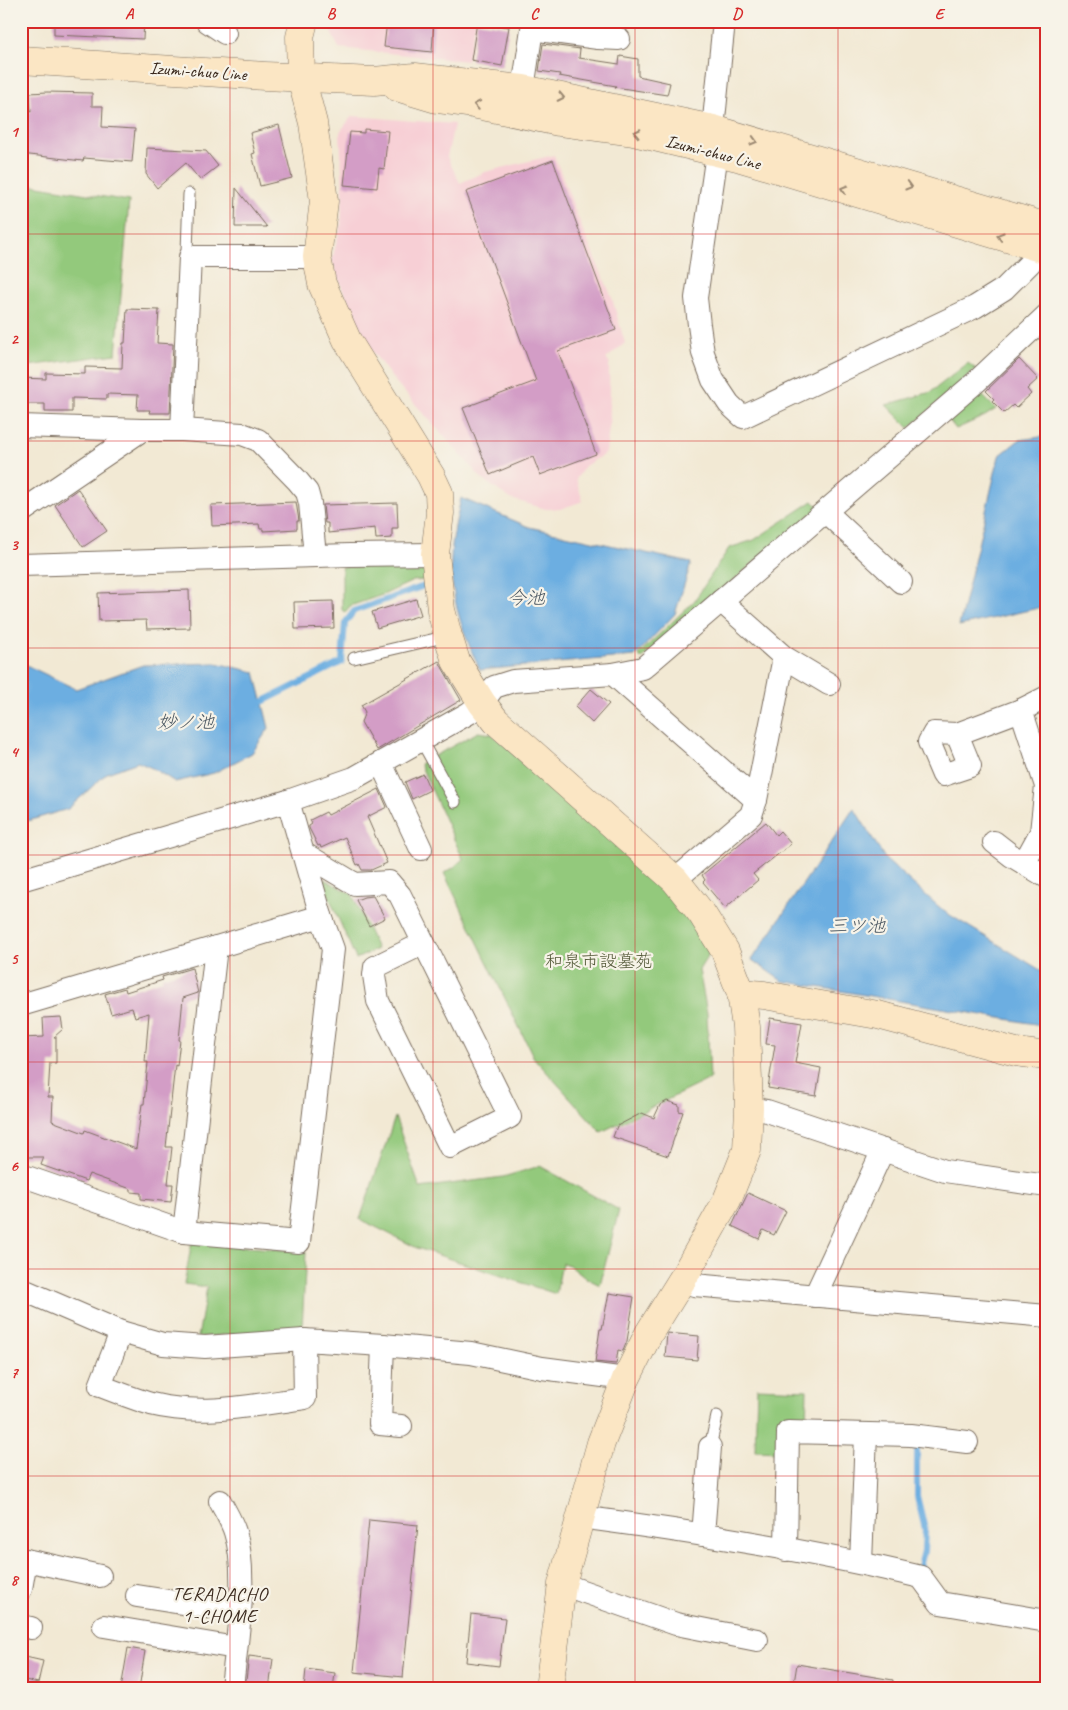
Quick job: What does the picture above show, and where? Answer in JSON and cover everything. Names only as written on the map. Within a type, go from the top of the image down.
[{"type":"street","points":[[304,21],[300,36],[301,77],[314,123],[324,201],[317,257],[322,284],[347,340],[439,492],[440,513],[435,554],[441,610],[456,661],[496,722],[675,880],[702,914],[725,951],[735,974],[741,993],[746,1027],[749,1108],[747,1150],[727,1200],[649,1334],[626,1379],[601,1444],[562,1584],[549,1689]]},
{"type":"street","points":[[724,21],[713,113],[715,141],[696,298],[703,353],[713,380],[729,404],[743,417],[975,308],[1004,289],[1038,256]]},
{"type":"street","points":[[523,89],[526,25],[604,44]]},
{"type":"street","name":"Izumi-chuo Line","points":[[21,60],[374,81],[415,76],[523,89],[1047,227]]},
{"type":"street","name":"Izumi-chuo Line","points":[[374,81],[437,99],[473,104],[559,122],[715,141],[741,158],[1038,256]]},
{"type":"street","points":[[182,430],[190,257],[317,257]]},
{"type":"street","points":[[21,880],[288,801],[354,778],[469,713],[482,703],[494,687],[513,681],[613,674],[643,668],[1042,325]]},
{"type":"street","points":[[21,426],[182,430],[242,434],[258,440],[297,480],[306,492],[310,503],[315,556]]},
{"type":"street","points":[[21,512],[142,430]]},
{"type":"street","points":[[826,512],[901,582]]},
{"type":"street","points":[[21,565],[435,554]]},
{"type":"street","points":[[721,601],[784,657],[829,684]]},
{"type":"street","points":[[675,880],[752,815],[784,657]]},
{"type":"street","points":[[613,674],[756,800]]},
{"type":"street","points":[[957,734],[1022,710],[1047,696]]},
{"type":"street","points":[[1022,710],[1047,786],[1041,832],[1024,863]]},
{"type":"street","points":[[381,763],[421,849]]},
{"type":"street","points":[[21,1176],[184,1232],[299,1242],[333,949],[302,853],[288,801]]},
{"type":"street","points":[[994,842],[1012,856],[1047,877]]},
{"type":"street","points":[[302,853],[355,884],[389,882],[400,895],[424,943],[510,1117],[450,1147],[378,1001],[374,975],[375,966],[424,943]]},
{"type":"street","points":[[21,1005],[322,916]]},
{"type":"street","points":[[184,1232],[216,947]]},
{"type":"street","points":[[741,993],[764,994],[878,1015],[1016,1052],[1047,1056]]},
{"type":"street","points":[[749,1108],[767,1110],[945,1171],[1047,1186]]},
{"type":"street","points":[[815,1296],[883,1150]]},
{"type":"street","points":[[682,1280],[691,1285],[1047,1316]]},
{"type":"street","points":[[21,1289],[121,1332],[163,1344],[204,1347],[304,1340],[383,1345],[471,1353],[542,1368],[626,1379]]},
{"type":"street","points":[[121,1332],[100,1386],[151,1404],[186,1410],[219,1410],[305,1398],[304,1340]]},
{"type":"street","points":[[383,1345],[380,1424],[401,1426]]},
{"type":"street","points":[[786,1550],[788,1432],[911,1435],[967,1442]]},
{"type":"street","points":[[861,1563],[866,1434]]},
{"type":"street","points":[[703,1535],[710,1447]]},
{"type":"street","points":[[220,1501],[240,1530],[241,1584],[232,1689]]},
{"type":"street","points":[[580,1517],[703,1535],[861,1563],[921,1577],[940,1603],[1047,1621]]},
{"type":"street","points":[[21,1588],[24,1560],[100,1576]]},
{"type":"street","points":[[562,1584],[676,1624],[757,1640]]},
{"type":"street","points":[[136,1596],[239,1612]]},
{"type":"street","points":[[104,1626],[236,1648]]},
{"type":"lane","points":[[189,194],[187,252],[190,257]]},
{"type":"lane","points":[[354,658],[448,636]]},
{"type":"lane","points":[[421,740],[455,802]]},
{"type":"lane","points":[[710,1447],[717,1416]]},
{"type":"shaded area","points":[[325,21],[476,21],[467,61],[339,48]]},
{"type":"shaded area","points":[[352,116],[454,124],[447,157],[460,183],[485,172],[554,155],[584,233],[611,295],[625,343],[606,359],[610,363],[610,420],[606,453],[585,466],[576,479],[583,501],[560,509],[546,509],[511,499],[483,480],[392,378],[367,344],[336,274],[332,260],[341,225],[343,190],[340,132]]},
{"type":"green space","points":[[21,183],[129,201],[116,354],[21,367]]},
{"type":"green space","points":[[968,363],[976,369],[909,428],[886,405],[931,392]]},
{"type":"green space","points":[[979,392],[996,409],[956,429],[948,419]]},
{"type":"green space","points":[[813,501],[819,507],[641,659],[639,654],[695,600],[729,548],[754,540]]},
{"type":"green space","points":[[420,566],[427,575],[427,580],[413,581],[385,594],[350,606],[345,612],[342,610],[342,567]]},
{"type":"green space","name":"和泉市設墓苑","points":[[478,732],[492,734],[673,891],[710,952],[699,970],[707,1013],[710,1079],[601,1132],[534,1058],[444,873],[463,859],[420,764]]},
{"type":"green space","points":[[324,879],[352,894],[377,949],[356,959],[326,890]]},
{"type":"green space","points":[[395,1117],[420,1188],[503,1177],[540,1166],[619,1210],[600,1285],[584,1277],[569,1265],[562,1263],[556,1294],[417,1248],[360,1219]]},
{"type":"green space","points":[[192,1242],[306,1252],[302,1329],[198,1337],[207,1287],[184,1284]]},
{"type":"green space","points":[[757,1388],[807,1390],[806,1426],[780,1425],[779,1452],[755,1451]]},
{"type":"water","points":[[1047,436],[1047,606],[959,626],[999,456],[1019,440]]},
{"type":"water","name":"今池","points":[[461,498],[529,527],[691,563],[675,614],[635,656],[480,670],[461,622],[452,583],[451,552]]},
{"type":"water","name":"妙ノ池","points":[[216,663],[255,672],[269,728],[252,753],[214,773],[175,782],[138,762],[107,773],[68,809],[21,823],[21,665],[24,664],[76,689],[143,665]]},
{"type":"water","name":"三ツ池","points":[[854,808],[886,860],[945,912],[1047,974],[1047,1026],[782,981],[752,960]]},
{"type":"building","points":[[54,21],[144,21],[143,39],[54,35]]},
{"type":"building","points":[[387,21],[434,21],[432,52],[384,47]]},
{"type":"building","points":[[477,22],[509,27],[502,66],[471,60]]},
{"type":"building","points":[[543,44],[580,49],[579,58],[619,64],[620,56],[638,59],[638,76],[670,83],[667,95],[615,87],[539,71]]},
{"type":"building","points":[[30,93],[92,93],[92,106],[103,106],[102,127],[135,129],[132,162],[84,158],[83,161],[21,154],[21,137],[25,110],[31,112]]},
{"type":"building","points":[[279,125],[292,178],[260,186],[252,154],[255,153],[250,133]]},
{"type":"building","points":[[364,129],[388,131],[384,169],[379,168],[377,188],[344,185],[350,132],[364,133]]},
{"type":"building","points":[[147,148],[206,151],[218,166],[200,180],[186,163],[157,188],[146,174]]},
{"type":"building","points":[[553,160],[616,330],[558,351],[596,454],[540,475],[533,457],[490,475],[463,408],[536,381],[466,192]]},
{"type":"building","points":[[236,188],[267,227],[235,227]]},
{"type":"building","points":[[127,309],[159,310],[157,343],[173,344],[170,413],[149,413],[150,410],[137,410],[138,395],[107,394],[107,399],[72,398],[72,412],[45,412],[45,404],[21,404],[21,378],[46,379],[46,373],[85,374],[85,367],[122,368]]},
{"type":"building","points":[[1019,359],[1038,379],[1027,389],[1031,394],[1016,408],[1013,405],[1004,413],[992,401],[994,399],[986,391]]},
{"type":"building","points":[[78,489],[107,531],[83,547],[55,505]]},
{"type":"building","points":[[296,502],[299,521],[297,521],[297,529],[263,531],[263,529],[260,529],[259,524],[212,526],[211,505]]},
{"type":"building","points":[[397,503],[398,528],[392,528],[392,538],[376,539],[375,528],[328,533],[328,523],[325,523],[323,505]]},
{"type":"building","points":[[189,590],[190,628],[147,629],[146,620],[99,621],[98,593]]},
{"type":"building","points":[[416,599],[421,615],[377,628],[372,612]]},
{"type":"building","points":[[333,601],[334,628],[295,629],[294,602]]},
{"type":"building","points":[[439,661],[461,700],[377,750],[361,722],[365,712],[361,705]]},
{"type":"building","points":[[591,689],[609,704],[592,723],[575,707]]},
{"type":"building","points":[[423,774],[430,790],[412,799],[405,782]]},
{"type":"building","points":[[379,789],[387,807],[367,817],[387,863],[371,870],[362,870],[359,864],[357,865],[345,837],[321,848],[320,845],[318,846],[309,828],[312,824],[310,820],[326,812],[328,815]]},
{"type":"building","points":[[766,822],[776,835],[780,831],[791,844],[753,874],[758,880],[725,908],[703,882],[705,880],[702,875]]},
{"type":"building","points":[[373,896],[385,918],[369,926],[356,900]]},
{"type":"building","points":[[192,968],[198,993],[183,998],[180,1040],[177,1066],[175,1065],[166,1147],[172,1147],[168,1184],[173,1184],[171,1202],[141,1199],[141,1193],[131,1192],[131,1189],[89,1174],[86,1181],[41,1165],[44,1157],[22,1157],[21,1038],[44,1037],[43,1018],[61,1017],[63,1029],[54,1037],[56,1037],[56,1063],[50,1063],[48,1097],[53,1097],[52,1121],[84,1133],[85,1130],[136,1149],[142,1104],[144,1104],[148,1062],[145,1062],[149,1013],[135,1017],[132,1008],[111,1014],[105,994],[125,988],[126,992],[163,980],[162,977]]},
{"type":"building","points":[[770,1018],[802,1023],[795,1063],[821,1068],[816,1096],[768,1088],[775,1045],[766,1044]]},
{"type":"building","points":[[667,1101],[679,1105],[679,1111],[683,1112],[668,1156],[613,1137],[617,1126],[642,1113],[654,1118],[660,1105]]},
{"type":"building","points":[[748,1193],[786,1211],[774,1235],[763,1230],[759,1239],[732,1226]]},
{"type":"building","points":[[609,1293],[634,1297],[627,1341],[623,1351],[618,1350],[616,1364],[595,1362],[600,1329],[602,1329]]},
{"type":"building","points":[[667,1333],[699,1336],[697,1360],[665,1357]]},
{"type":"building","points":[[369,1520],[418,1525],[403,1677],[354,1672]]},
{"type":"building","points":[[471,1614],[505,1618],[499,1666],[466,1662]]},
{"type":"building","points":[[128,1648],[145,1651],[139,1689],[121,1689]]},
{"type":"building","points":[[21,1656],[43,1661],[38,1683],[21,1679]]},
{"type":"building","points":[[249,1656],[273,1659],[269,1689],[245,1689]]},
{"type":"building","points":[[797,1664],[893,1680],[892,1689],[793,1689]]},
{"type":"building","points":[[306,1669],[335,1673],[333,1689],[304,1689]]},
{"type":"waterway","points":[[256,705],[342,662],[345,623],[354,611],[427,585]]},
{"type":"waterway","points":[[917,1444],[917,1496],[925,1529],[924,1551],[920,1567]]},
{"type":"district","name":"TERADACHO 1-CHOME","points":[[220,1604]]}]
